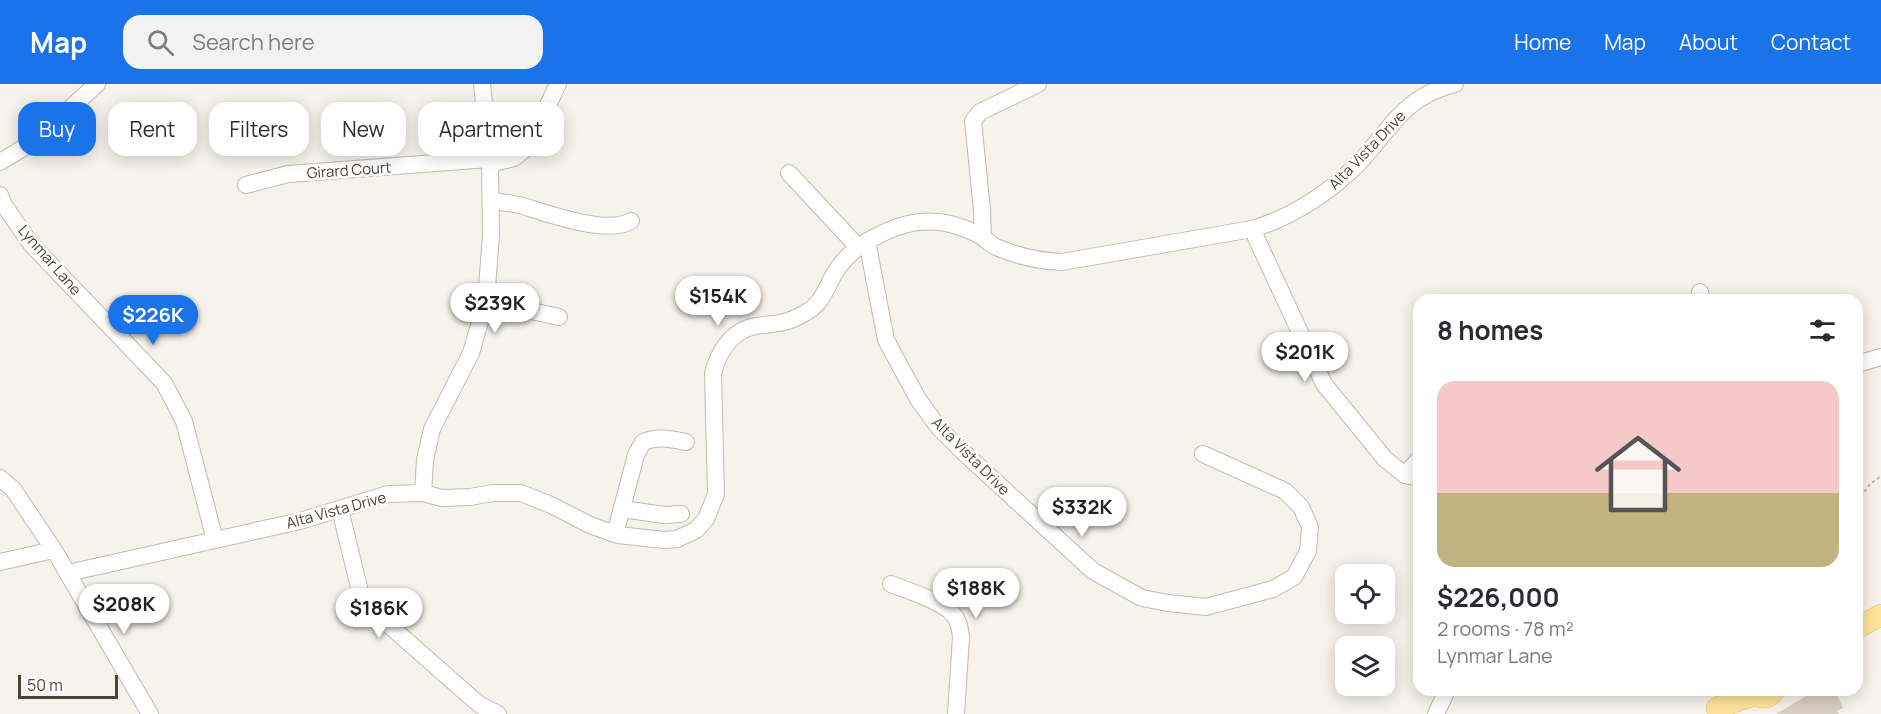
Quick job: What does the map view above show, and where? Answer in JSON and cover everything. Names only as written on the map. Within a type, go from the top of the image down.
[{"type":"main road","points":[[1863,625],[1881,615]]},
{"type":"main road","points":[[1712,711],[1741,696]]},
{"type":"street","points":[[0,162],[33,142],[97,84]]},
{"type":"street","points":[[423,493],[425,460],[432,429],[471,353],[486,302],[491,235],[489,162],[482,84]]},
{"type":"street","name":"Girard Court","points":[[246,184],[288,174],[489,162],[514,158],[528,147],[558,84]]},
{"type":"street","points":[[983,237],[973,121],[980,112],[1038,84]]},
{"type":"street","name":"Alta Vista Drive","points":[[68,573],[300,521],[388,494],[423,493],[442,498],[521,493],[615,534],[649,539],[677,539],[696,530],[706,519],[716,494],[713,373],[716,360],[728,342],[747,329],[788,321],[809,311],[825,295],[835,273],[852,251],[863,244],[908,222],[937,221],[956,225],[983,237],[994,246],[1040,261],[1062,262],[1267,225],[1324,194],[1355,166],[1399,114],[1419,99],[1455,84]]},
{"type":"street","points":[[789,173],[863,244]]},
{"type":"street","name":"Lynmar Lane","points":[[0,195],[4,206],[31,244],[164,383],[184,421],[215,540]]},
{"type":"street","points":[[490,201],[520,205],[549,215],[599,225],[623,226],[631,221]]},
{"type":"street","points":[[1252,229],[1324,384],[1385,459],[1412,477]]},
{"type":"street","name":"Alta Vista Drive","points":[[863,244],[886,340],[918,399],[939,428],[961,450],[1093,571],[1142,598],[1206,607],[1273,589],[1294,577],[1308,551],[1310,527],[1300,507],[1285,491],[1203,454]]},
{"type":"street","points":[[486,302],[560,317]]},
{"type":"street","points":[[1863,362],[1881,357]]},
{"type":"street","points":[[615,534],[636,455],[643,442],[664,438],[686,442]]},
{"type":"street","points":[[0,478],[13,489],[54,550],[150,714]]},
{"type":"street","points":[[340,509],[364,604],[480,705],[498,714]]},
{"type":"street","points":[[622,509],[664,515],[681,514]]},
{"type":"street","points":[[0,562],[54,550]]},
{"type":"street","points":[[891,584],[944,606],[960,625],[962,637],[956,714]]},
{"type":"street","points":[[1436,714],[1444,696]]},
{"type":"path","points":[[1863,493],[1881,476]]},
{"type":"building","points":[[1806,696],[1838,696],[1843,708],[1837,711],[1839,714],[1776,714]]}]
